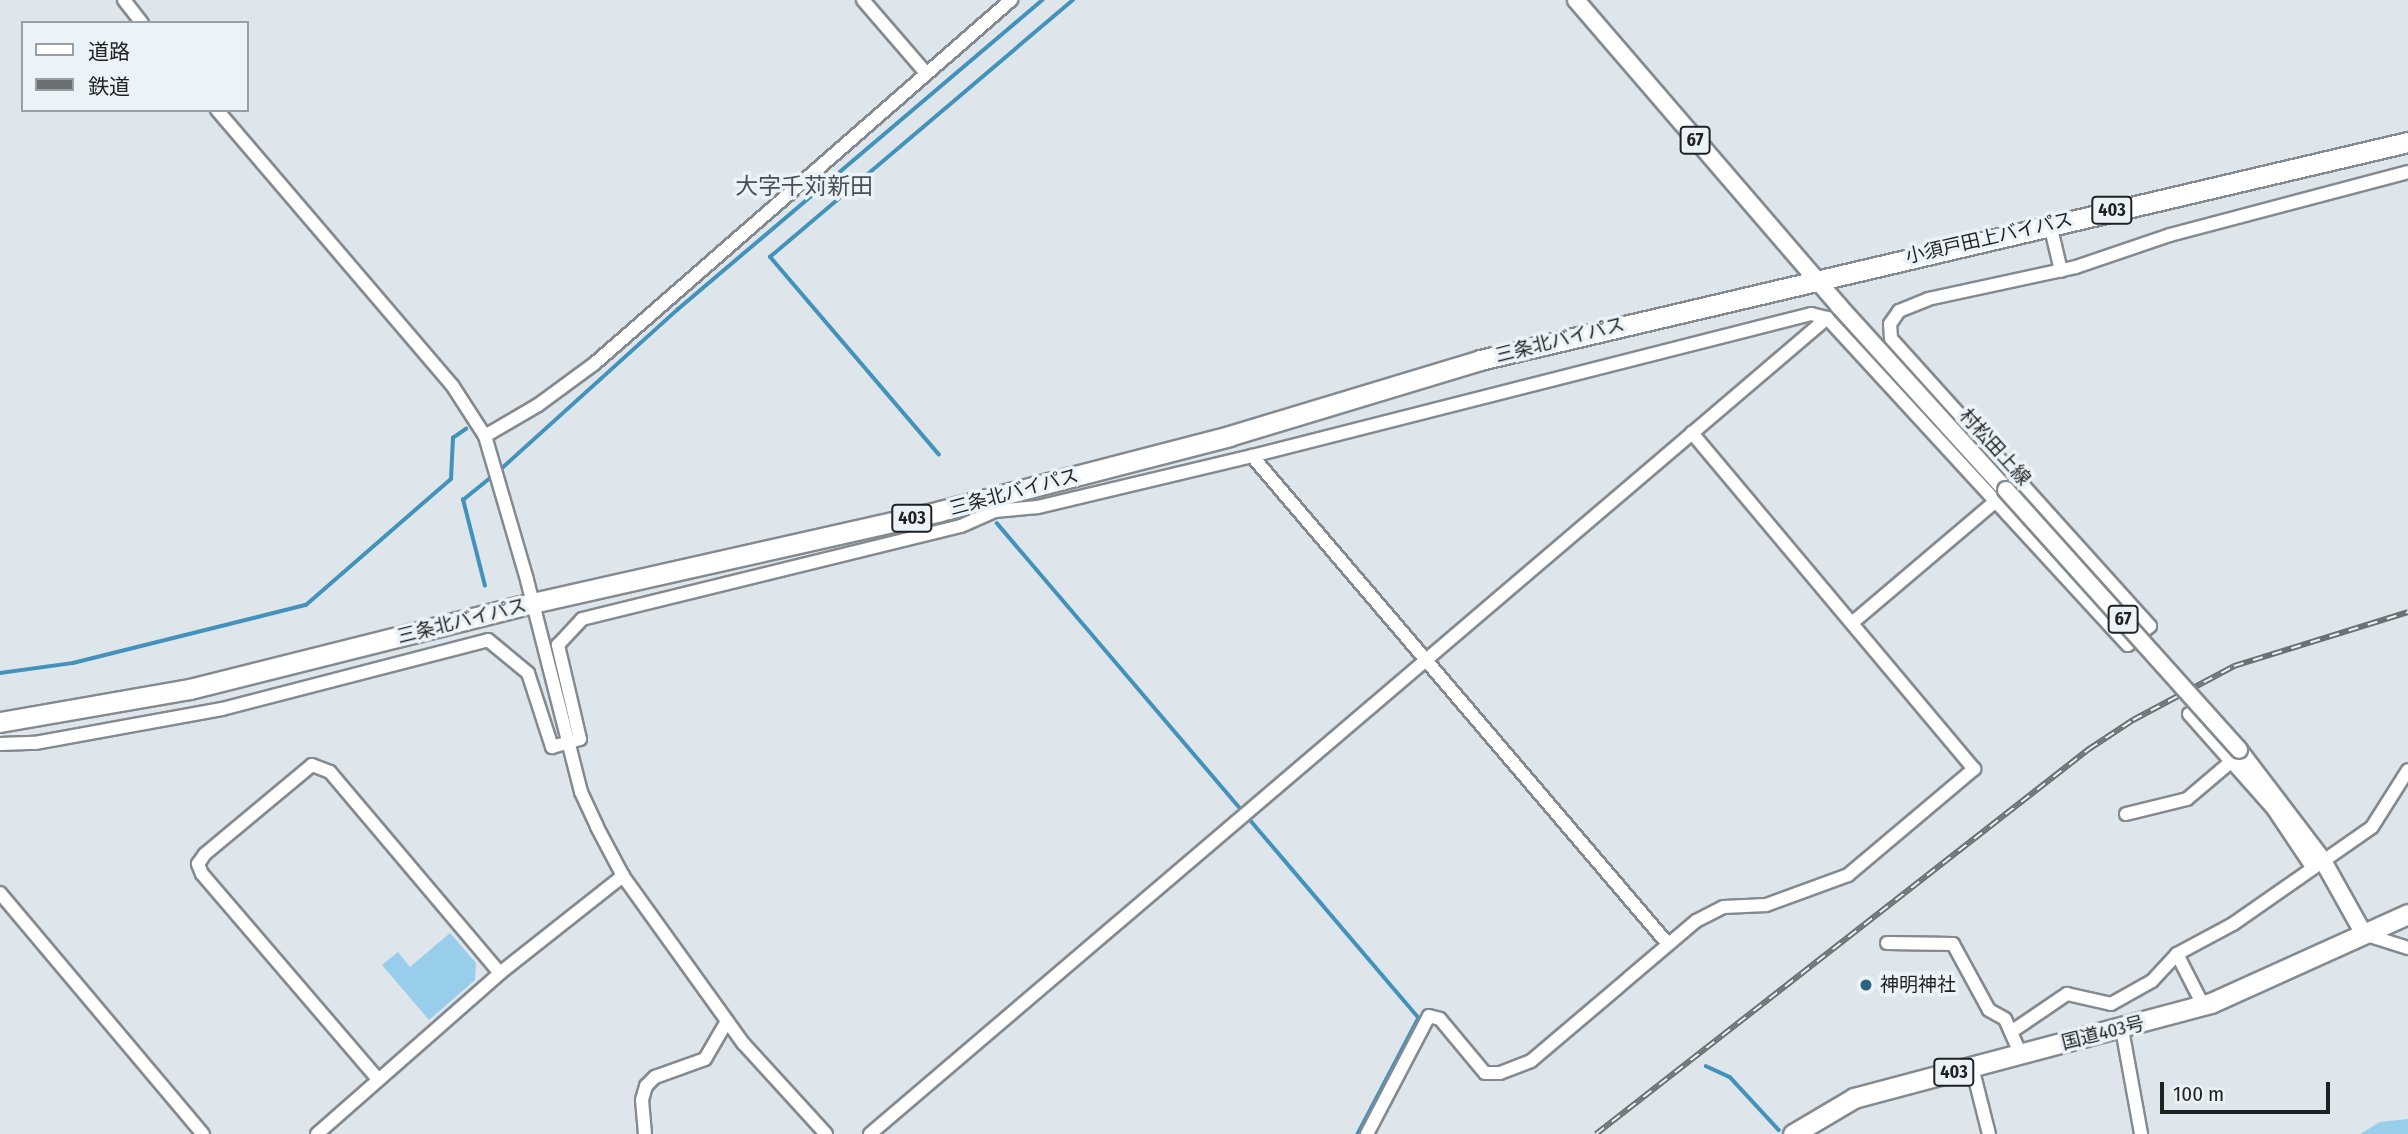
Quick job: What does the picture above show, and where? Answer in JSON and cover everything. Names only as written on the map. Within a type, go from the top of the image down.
[{"type":"highway","name":"小須戸田上バイパス","points":[[1815,279],[2408,142]]},
{"type":"highway","name":"三条北バイパス","points":[[0,722],[190,689],[533,603],[940,511],[1229,436],[1480,360],[1815,279]]},
{"type":"highway","name":"国道403号","points":[[1793,1134],[1810,1128],[1854,1098],[2020,1053],[2122,1029],[2203,1005],[2408,914]]},
{"type":"main road","name":"村松田上線","points":[[1576,0],[2001,495],[2236,755],[2317,863],[2364,934]]},
{"type":"street","points":[[124,0],[140,21]]},
{"type":"street","points":[[863,0],[926,74]]},
{"type":"street","points":[[485,436],[538,405],[594,364],[1011,0]]},
{"type":"street","points":[[218,112],[452,385],[485,436],[533,603],[581,792],[623,876],[727,1021],[826,1134]]},
{"type":"street","points":[[0,744],[35,743],[222,709],[488,640],[528,673],[552,747],[580,739],[558,645],[582,619],[961,526],[995,511],[1038,507],[1252,456],[1811,314],[1827,318],[2001,495],[2128,645],[2150,626],[1891,338],[1890,324],[1899,311],[1928,299],[2061,271],[2170,235],[2408,172]]},
{"type":"street","points":[[2050,224],[2061,271]]},
{"type":"street","points":[[870,1134],[1827,318]]},
{"type":"street","points":[[1367,1134],[1429,1016],[1440,1019],[1485,1073],[1500,1073],[1531,1061],[1667,943],[1724,907],[1766,905],[1848,875],[1974,769],[1692,433]]},
{"type":"street","points":[[1252,456],[1424,662],[1667,943]]},
{"type":"street","points":[[1853,623],[2001,495]]},
{"type":"street","points":[[2126,814],[2187,799],[2236,755],[2189,714]]},
{"type":"street","points":[[377,1078],[202,874],[198,864],[215,846],[312,765],[330,772],[500,973]]},
{"type":"street","points":[[2011,1032],[2067,994],[2111,1004],[2152,981],[2177,954],[2233,924],[2372,827],[2408,770]]},
{"type":"street","points":[[319,1133],[377,1078],[500,973],[623,876]]},
{"type":"street","points":[[0,893],[203,1134]]},
{"type":"street","points":[[2364,934],[2408,948]]},
{"type":"street","points":[[1887,943],[1953,944],[1989,1010],[2006,1019],[2020,1053]]},
{"type":"street","points":[[2177,954],[2203,1005]]},
{"type":"street","points":[[645,1134],[642,1100],[646,1086],[655,1077],[705,1059],[727,1021]]},
{"type":"street","points":[[2122,1029],[2141,1134]]},
{"type":"street","points":[[1972,1067],[1989,1134]]},
{"type":"shaded area","points":[[450,933],[476,963],[475,980],[429,1020],[382,965],[398,952],[410,967]]},
{"type":"shaded area","points":[[2408,1119],[2408,1134],[2360,1134],[2380,1122]]},
{"type":"waterway","points":[[500,470],[677,310],[1042,0]]},
{"type":"waterway","points":[[939,455],[770,257],[1073,0]]},
{"type":"waterway","points":[[0,673],[73,663],[306,605],[451,479],[453,438],[466,429]]},
{"type":"waterway","points":[[485,586],[463,500],[494,475]]},
{"type":"waterway","points":[[997,523],[1419,1018],[1358,1134]]},
{"type":"waterway","points":[[1706,1066],[1730,1077],[1779,1130]]},
{"type":"railway","points":[[1596,1134],[2089,749],[2133,720],[2234,666],[2408,612]]},
{"type":"place","name":"神明神社","points":[[1866,985]]},
{"type":"district","name":"大字千苅新田","points":[[804,186]]}]
